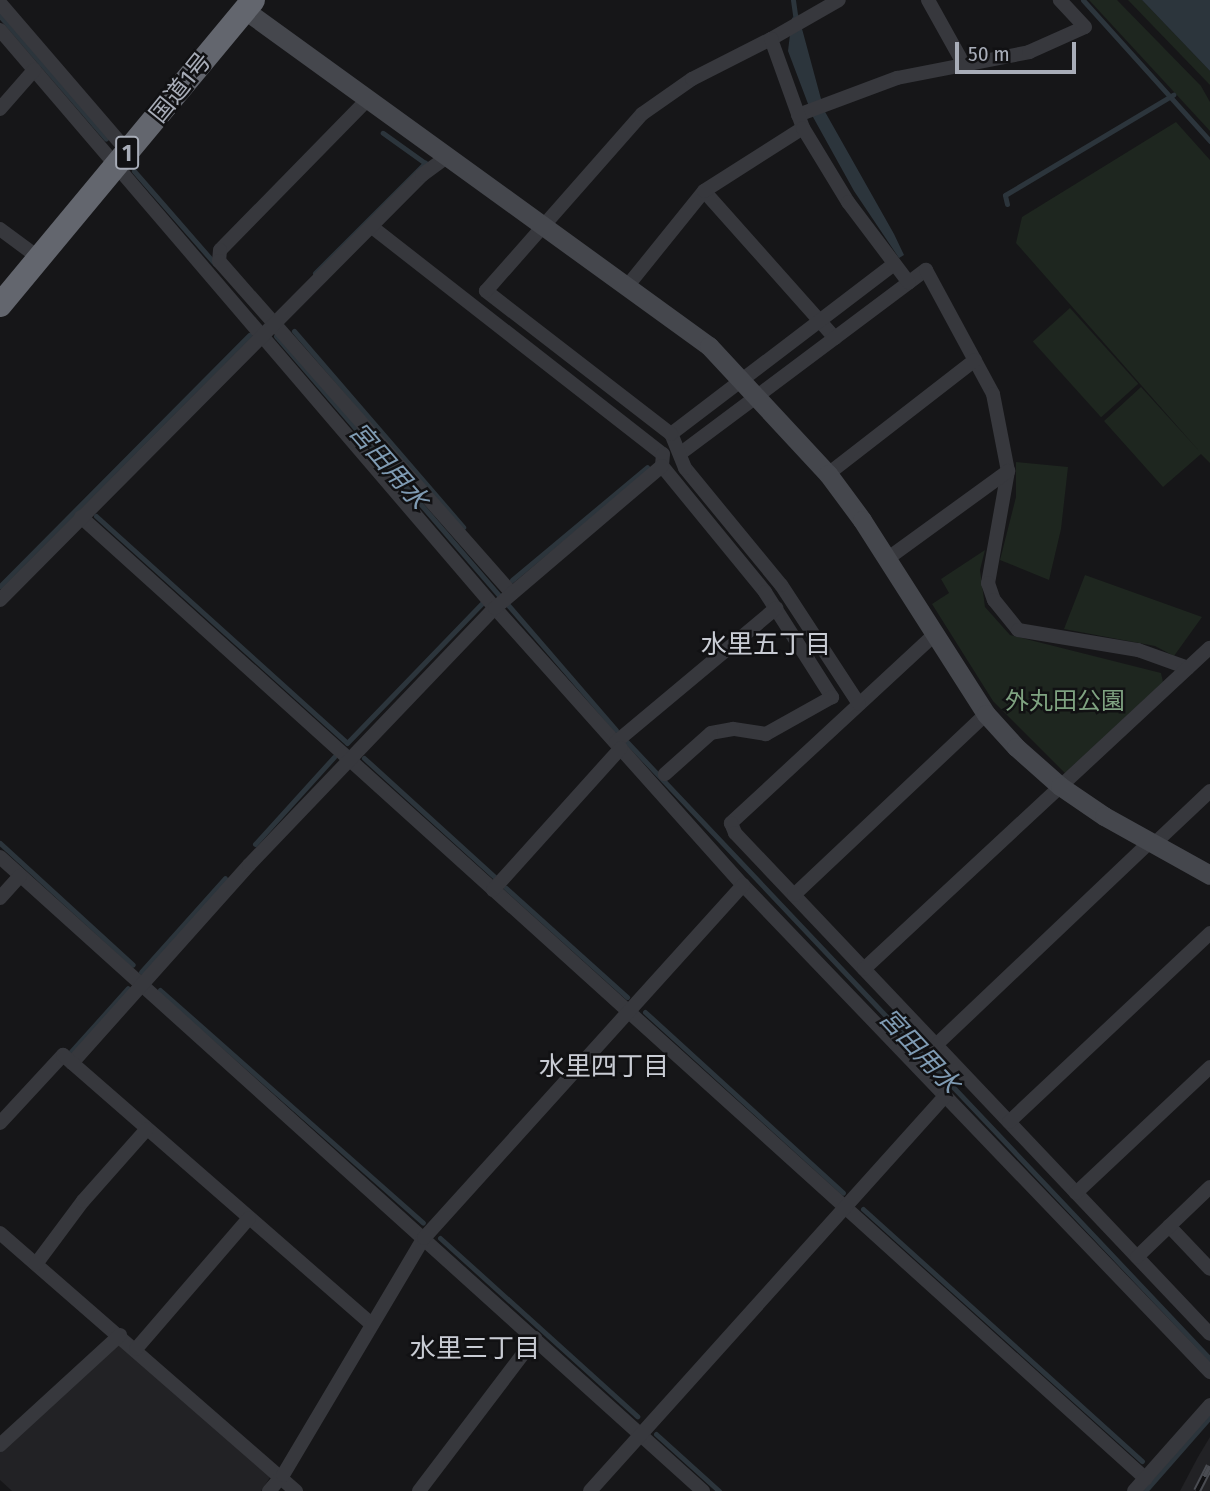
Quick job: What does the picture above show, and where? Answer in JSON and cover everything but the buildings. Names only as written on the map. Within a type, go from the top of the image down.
[{"type":"highway","name":"国道1号","points":[[0,305],[249,5]]},
{"type":"street","points":[[839,0],[775,37],[692,79],[642,114],[486,291],[671,434],[685,468],[712,506],[782,585],[859,704]]},
{"type":"street","points":[[928,0],[963,63]]},
{"type":"street","points":[[629,284],[704,191],[803,118],[835,101],[897,78],[1030,52],[1085,27],[1060,0]]},
{"type":"street","points":[[0,3],[263,337],[495,608],[743,885],[1210,1372]]},
{"type":"street","points":[[249,5],[368,99],[684,324],[744,379],[828,474],[887,559],[986,714],[1060,786],[1210,875]]},
{"type":"street","points":[[0,30],[34,70],[121,160]]},
{"type":"street","points":[[775,37],[803,118],[893,265],[909,284]]},
{"type":"street","points":[[0,109],[34,70]]},
{"type":"street","points":[[368,99],[220,250],[219,261],[512,593]]},
{"type":"street","points":[[0,600],[422,175],[448,156]]},
{"type":"street","points":[[704,191],[822,320],[835,338]]},
{"type":"street","points":[[372,227],[663,454],[662,466],[776,608],[832,697],[766,734],[733,729],[711,733],[665,774]]},
{"type":"street","points":[[0,229],[39,258]]},
{"type":"street","points":[[671,434],[893,265]]},
{"type":"street","points":[[681,453],[926,270],[993,394],[1008,471],[988,583],[994,600],[1018,630],[1138,650],[1188,668]]},
{"type":"street","points":[[828,474],[975,360]]},
{"type":"street","points":[[72,1063],[144,986],[249,865],[495,608],[662,466]]},
{"type":"street","points":[[887,559],[1008,471]]},
{"type":"street","points":[[81,517],[1146,1479]]},
{"type":"street","points":[[493,890],[618,745],[776,608]]},
{"type":"street","points":[[934,635],[731,823],[794,895],[1210,1334]]},
{"type":"street","points":[[864,969],[1210,648]]},
{"type":"street","points":[[794,895],[986,714]]},
{"type":"street","points":[[936,1045],[1210,792]]},
{"type":"street","points":[[0,857],[704,1491]]},
{"type":"street","points":[[0,898],[20,876]]},
{"type":"street","points":[[268,1491],[283,1475],[424,1237],[743,885]]},
{"type":"street","points":[[1009,1122],[1210,933]]},
{"type":"street","points":[[0,1123],[63,1055],[371,1324]]},
{"type":"street","points":[[1076,1193],[1210,1068]]},
{"type":"street","points":[[590,1491],[945,1096]]},
{"type":"street","points":[[36,1264],[83,1201],[147,1129]]},
{"type":"street","points":[[1137,1257],[1210,1187]]},
{"type":"street","points":[[136,1349],[249,1218]]},
{"type":"street","points":[[1169,1226],[1210,1269]]},
{"type":"street","points":[[3,1241],[36,1264],[120,1335],[283,1475],[296,1491]]},
{"type":"street","points":[[0,1445],[120,1335]]},
{"type":"street","points":[[419,1491],[535,1338]]},
{"type":"street","points":[[1134,1491],[1210,1405]]},
{"type":"shaded area","points":[[1142,0],[1210,0],[1210,71]]},
{"type":"shaded area","points":[[798,14],[824,110],[894,234],[904,255],[899,258],[854,191],[813,117],[788,51],[792,18]]},
{"type":"shaded area","points":[[116,1341],[273,1473],[261,1491],[12,1491],[0,1480],[0,1450]]},
{"type":"shaded area","points":[[1210,1437],[1210,1491],[1180,1491],[1198,1457]]},
{"type":"green space","points":[[1089,0],[1117,0],[1201,86],[1210,102],[1210,131]]},
{"type":"green space","points":[[1128,0],[1142,0],[1210,71],[1210,85]]},
{"type":"green space","points":[[1176,122],[1210,160],[1210,463],[1201,454],[1163,487],[1104,421],[1141,387],[1200,452],[1016,243],[1022,217]]},
{"type":"green space","points":[[1070,308],[1138,384],[1101,417],[1033,341]]},
{"type":"green space","points":[[1016,462],[1068,467],[1061,529],[1049,580],[1000,560],[1016,497]]},
{"type":"green space","name":"外丸田公園","points":[[985,550],[980,570],[985,607],[1010,635],[1161,673],[1163,682],[1065,773],[993,701],[932,604],[949,593],[941,579]]},
{"type":"green space","points":[[1085,575],[1202,617],[1174,656],[1155,646],[1064,629]]},
{"type":"waterway","points":[[793,0],[796,21]]},
{"type":"waterway","points":[[1083,0],[1210,141]]},
{"type":"waterway","name":"宮田用水","points":[[0,16],[106,139]]},
{"type":"waterway","points":[[1007,204],[1005,195],[1173,95]]},
{"type":"waterway","points":[[315,273],[425,163],[383,133]]},
{"type":"waterway","name":"宮田用水","points":[[134,171],[215,264]]},
{"type":"waterway","points":[[294,331],[463,527]]},
{"type":"waterway","points":[[0,586],[249,335]]},
{"type":"waterway","name":"宮田用水","points":[[276,336],[499,595]]},
{"type":"waterway","points":[[512,580],[647,467]]},
{"type":"waterway","points":[[96,516],[347,743],[483,602]]},
{"type":"waterway","name":"宮田用水","points":[[508,605],[616,730]]},
{"type":"waterway","name":"宮田用水","points":[[627,742],[1210,1359]]},
{"type":"waterway","points":[[255,844],[334,757]]},
{"type":"waterway","points":[[364,758],[496,878]]},
{"type":"waterway","points":[[0,843],[133,965]]},
{"type":"waterway","points":[[141,972],[225,878]]},
{"type":"waterway","points":[[506,888],[627,997]]},
{"type":"waterway","points":[[67,1056],[128,988]]},
{"type":"waterway","points":[[160,990],[423,1223]]},
{"type":"waterway","points":[[645,1012],[843,1193]]},
{"type":"waterway","points":[[863,1209],[1142,1461]]},
{"type":"waterway","points":[[440,1238],[637,1416]]},
{"type":"waterway","points":[[1145,1491],[1210,1417]]},
{"type":"waterway","points":[[656,1434],[719,1491]]},
{"type":"railway","points":[[1197,1491],[1210,1466]]},
{"type":"district","name":"水里五丁目","points":[[766,645]]},
{"type":"district","name":"水里四丁目","points":[[604,1067]]},
{"type":"district","name":"水里三丁目","points":[[475,1349]]}]
